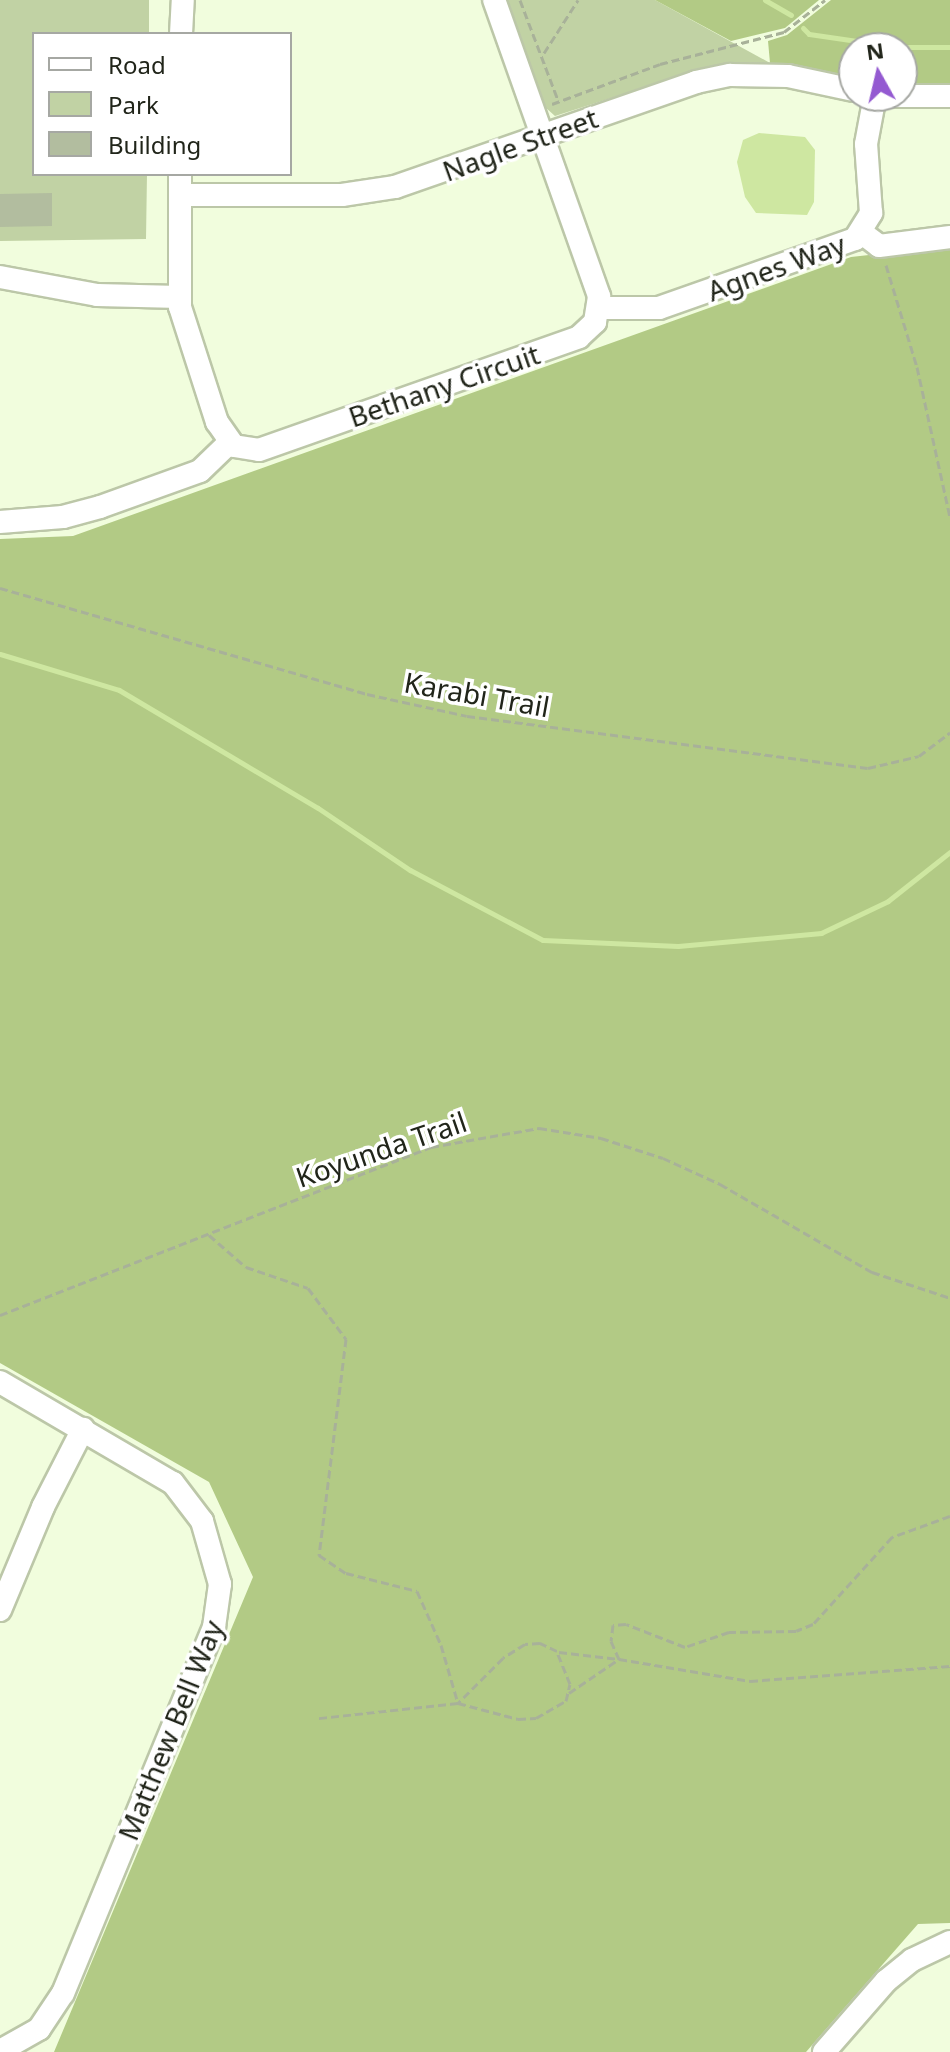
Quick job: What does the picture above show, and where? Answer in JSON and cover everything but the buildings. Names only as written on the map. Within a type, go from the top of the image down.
[{"type":"street","points":[[181,32],[183,0]]},
{"type":"street","points":[[494,0],[600,308]]},
{"type":"street","name":"Nagle Street","points":[[180,184],[361,194],[416,181],[696,82],[730,75],[788,76],[838,87]]},
{"type":"street","points":[[918,96],[950,96]]},
{"type":"street","name":"Agnes Way","points":[[600,308],[670,305],[848,243],[870,240],[866,144],[874,112]]},
{"type":"street","points":[[0,522],[63,517],[100,507],[200,471],[229,443],[193,355],[180,297],[180,184]]},
{"type":"street","points":[[870,240],[950,237]]},
{"type":"street","points":[[0,277],[97,295],[180,297]]},
{"type":"street","name":"Bethany Circuit","points":[[229,443],[259,450],[564,343],[591,328],[600,308]]},
{"type":"street","name":"Matthew Bell Way","points":[[0,1382],[173,1483],[188,1501],[213,1546],[219,1603],[214,1627],[63,1993],[39,2029],[7,2050]]},
{"type":"street","points":[[0,1610],[43,1507],[83,1429]]},
{"type":"street","points":[[824,2052],[886,1981],[950,1942]]},
{"type":"path","points":[[520,0],[544,53],[564,117]]},
{"type":"path","points":[[544,53],[578,0]]},
{"type":"path","points":[[544,107],[671,61],[784,32],[825,0]]},
{"type":"path","points":[[870,240],[917,367],[950,517]]},
{"type":"path","name":"Karabi Trail","points":[[0,588],[367,694],[467,716],[742,748],[868,768],[919,756],[950,733]]},
{"type":"path","name":"Koyunda Trail","points":[[0,1315],[431,1147],[539,1128],[601,1138],[663,1158],[720,1184],[872,1272],[950,1298]]},
{"type":"path","points":[[209,1235],[246,1267],[308,1288],[346,1339],[319,1555],[346,1573],[417,1591],[441,1645],[458,1703]]},
{"type":"path","points":[[619,1659],[613,1625],[626,1624],[685,1647],[729,1632],[776,1634],[813,1624],[892,1537],[950,1516]]},
{"type":"path","points":[[458,1703],[503,1658],[525,1644],[540,1643],[557,1651],[750,1681],[950,1666]]},
{"type":"path","points":[[319,1718],[458,1703],[518,1719],[536,1718],[566,1701],[566,1663],[557,1651]]},
{"type":"path","points":[[568,1694],[619,1659]]},
{"type":"green space","points":[[0,0],[149,0],[149,32],[32,32],[32,176],[147,176],[146,239],[0,241]]},
{"type":"green space","points":[[507,0],[655,0],[770,63],[705,68],[555,116],[545,107]]},
{"type":"shaded area","points":[[655,0],[819,0],[785,28],[731,41]]},
{"type":"shaded area","points":[[831,0],[950,0],[950,84],[918,85],[918,32],[838,32],[838,76],[770,63],[768,41],[787,35]]},
{"type":"shaded area","points":[[759,133],[805,137],[815,150],[814,202],[807,215],[756,213],[745,197],[737,162],[743,140]]},
{"type":"shaded area","points":[[950,246],[950,1923],[918,1924],[806,2052],[54,2052],[253,1577],[209,1482],[0,1363],[0,539],[73,536],[851,257]]},
{"type":"waterway","points":[[765,0],[791,15]]},
{"type":"waterway","points":[[803,28],[809,34],[898,47],[950,47]]},
{"type":"waterway","points":[[0,654],[119,690],[318,808],[410,870],[543,940],[678,946],[821,933],[888,901],[950,852]]}]
